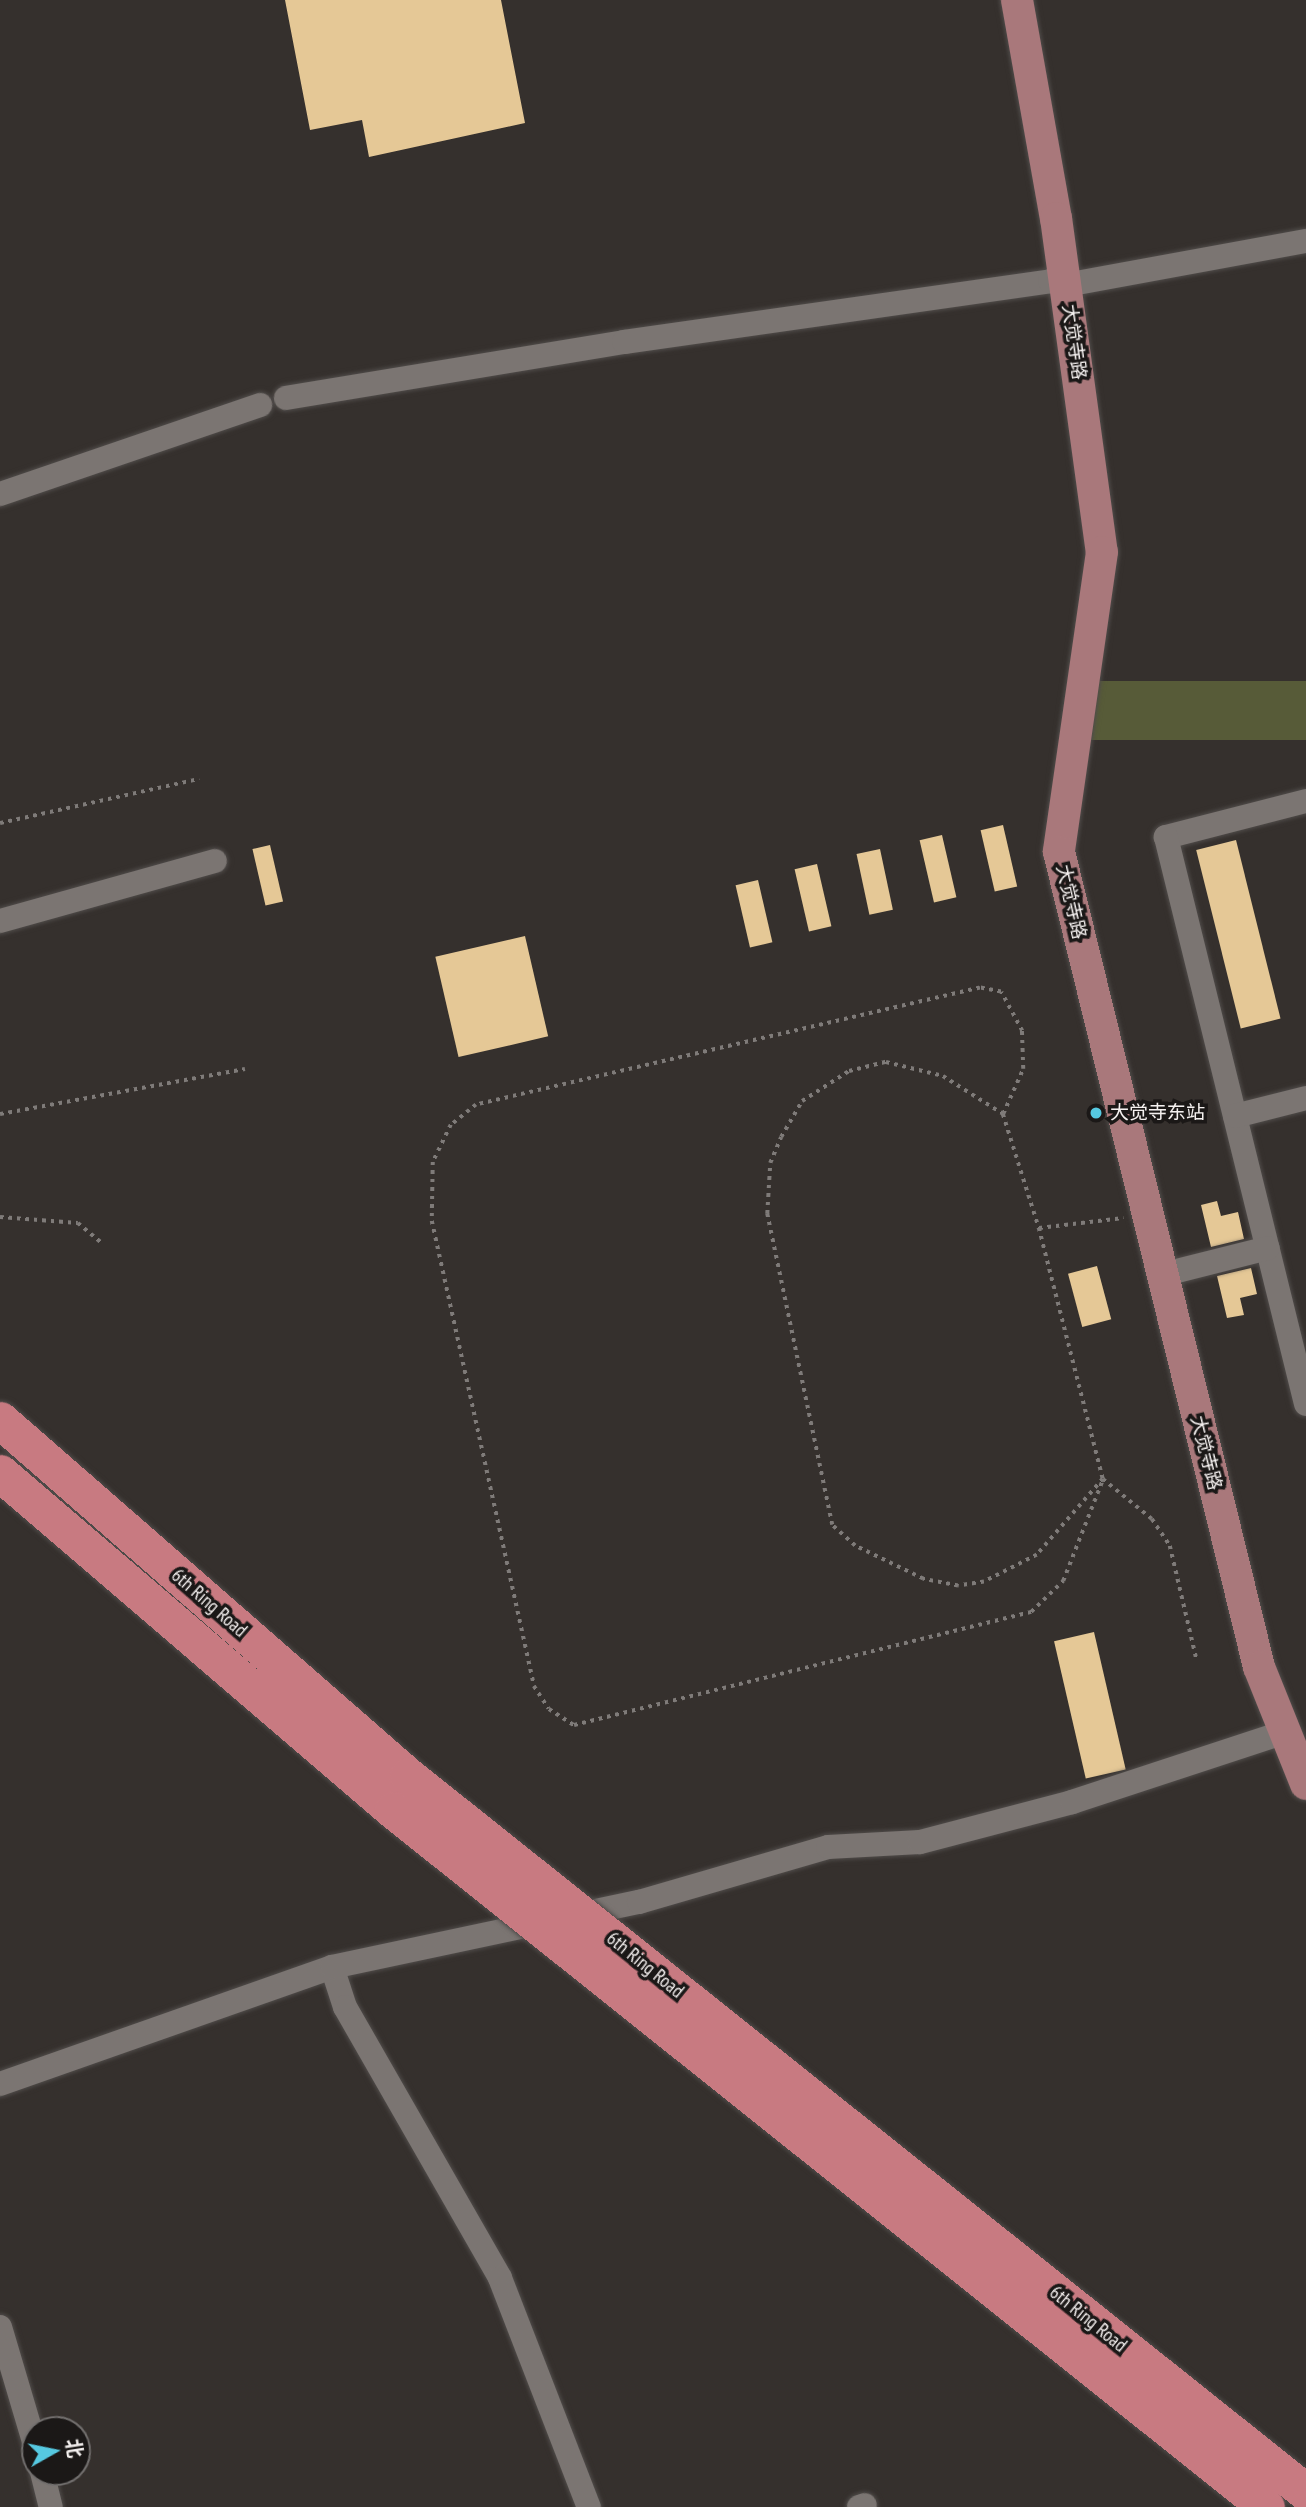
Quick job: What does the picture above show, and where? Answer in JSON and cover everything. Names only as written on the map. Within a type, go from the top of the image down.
[{"type":"highway","name":"6th Ring Road","points":[[0,1420],[408,1776],[1306,2492]]},
{"type":"highway","name":"6th Ring Road","points":[[0,1473],[393,1811],[1266,2507]]},
{"type":"main road","name":"大觉寺路","points":[[1017,0],[1066,285],[1102,551],[1059,852],[1259,1667],[1282,1733],[1306,1784]]},
{"type":"street","points":[[286,398],[652,338],[1049,281],[1066,285],[1306,241]]},
{"type":"street","points":[[0,494],[260,405]]},
{"type":"street","points":[[1306,801],[1166,837],[1303,1379],[1306,1404]]},
{"type":"street","points":[[0,921],[215,861]]},
{"type":"street","points":[[1235,1116],[1306,1098]]},
{"type":"street","points":[[1161,1275],[1268,1248]]},
{"type":"street","points":[[0,2084],[332,1967],[626,1905],[828,1847],[920,1842],[1072,1802],[1282,1733]]},
{"type":"street","points":[[332,1967],[345,2007],[500,2278],[589,2507]]},
{"type":"street","points":[[0,2327],[26,2416]]},
{"type":"street","points":[[46,2486],[51,2507]]},
{"type":"path","points":[[0,823],[199,779]]},
{"type":"path","points":[[1003,1114],[1023,1069],[1022,1031],[1000,992],[979,988],[476,1105],[451,1125],[433,1161],[432,1221],[534,1686],[550,1709],[574,1725],[1031,1612],[1063,1581],[1103,1479],[1039,1228],[1003,1114],[943,1076],[886,1062],[849,1071],[802,1101],[770,1163],[767,1214],[832,1525],[855,1546],[923,1579],[958,1586],[984,1582],[1037,1555],[1103,1479]]},
{"type":"path","points":[[0,1114],[245,1069]]},
{"type":"path","points":[[1039,1228],[1051,1232],[1146,1213]]},
{"type":"path","points":[[0,1216],[78,1223],[102,1243]]},
{"type":"path","points":[[1103,1479],[1152,1519],[1170,1546],[1197,1661]]},
{"type":"green space","points":[[1081,681],[1306,681],[1306,740],[1081,740]]},
{"type":"building","points":[[285,0],[501,0],[525,123],[369,157],[362,120],[310,130]]},
{"type":"building","points":[[1003,825],[1017,886],[995,892],[981,830]]},
{"type":"building","points":[[942,835],[956,897],[934,903],[920,840]]},
{"type":"building","points":[[1236,840],[1281,1019],[1241,1028],[1196,850]]},
{"type":"building","points":[[270,845],[283,902],[266,906],[252,849]]},
{"type":"building","points":[[880,849],[893,910],[869,915],[857,854]]},
{"type":"building","points":[[817,864],[831,926],[809,932],[795,869]]},
{"type":"building","points":[[758,880],[772,942],[750,948],[736,885]]},
{"type":"building","points":[[525,936],[548,1036],[459,1057],[435,957]]},
{"type":"building","points":[[1217,1201],[1221,1216],[1238,1212],[1244,1239],[1211,1247],[1201,1205]]},
{"type":"building","points":[[1097,1266],[1111,1319],[1082,1327],[1068,1274]]},
{"type":"building","points":[[1251,1268],[1257,1294],[1240,1298],[1244,1315],[1227,1318],[1217,1276]]},
{"type":"building","points":[[1094,1632],[1126,1769],[1086,1779],[1054,1641]]},
{"type":"place","name":"大觉寺东站","points":[[1096,1113]]}]
